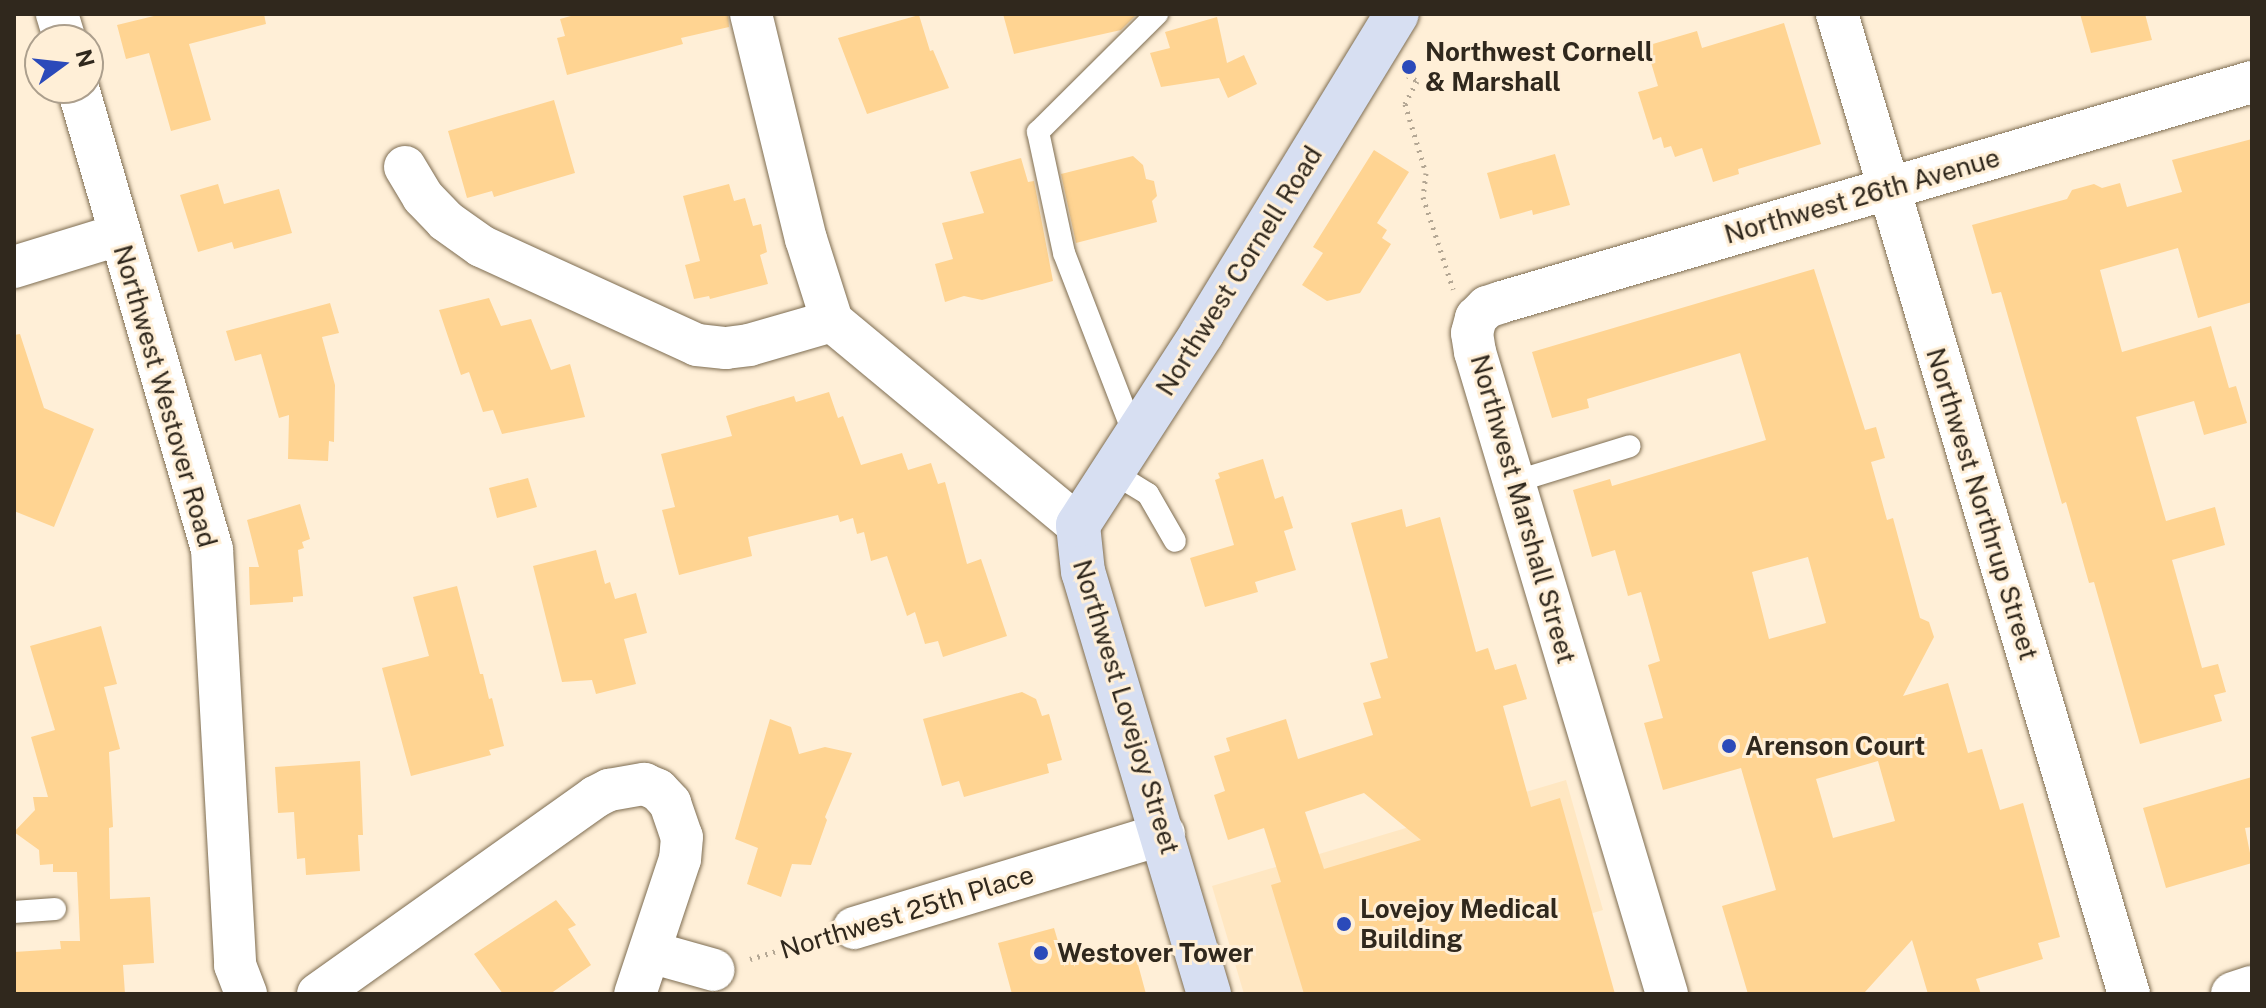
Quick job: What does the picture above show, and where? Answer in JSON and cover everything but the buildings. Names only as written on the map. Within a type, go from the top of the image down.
[{"type":"main road","name":"Northwest Cornell Road","points":[[1078,525],[1397,14]]},
{"type":"main road","name":"Northwest Lovejoy Street","points":[[1078,525],[1083,572],[1164,834],[1209,994]]},
{"type":"street","points":[[405,167],[423,197],[446,221],[481,246],[697,345],[726,348],[749,345],[832,321],[806,239],[751,14]]},
{"type":"street","name":"Northwest Northrup Street","points":[[1837,14],[2129,994]]},
{"type":"street","name":"Northwest 26th Avenue","points":[[1476,318],[1487,307],[1502,302],[2252,82]]},
{"type":"street","name":"Northwest Westover Road","points":[[82,104],[118,235],[212,549],[235,965],[246,994]]},
{"type":"street","points":[[14,267],[118,235]]},
{"type":"street","name":"Northwest Marshall Street","points":[[1476,318],[1472,333],[1475,352],[1667,994]]},
{"type":"street","name":"Northwest Lovejoy Street","points":[[832,321],[1078,525]]},
{"type":"street","points":[[318,994],[595,797],[629,785],[644,784],[658,790],[677,815],[682,837],[680,859],[635,994]]},
{"type":"street","name":"Northwest 25th Place","points":[[854,928],[1164,834]]},
{"type":"street","points":[[650,952],[714,970]]},
{"type":"street","points":[[2233,994],[2252,988]]},
{"type":"lane","points":[[1157,14],[1038,132],[1064,253],[1124,454],[1175,541]]},
{"type":"lane","points":[[1514,482],[1630,446]]},
{"type":"lane","points":[[14,912],[55,909]]},
{"type":"path","name":"Northwest Marshall Street","points":[[1374,52],[1417,81],[1405,104],[1426,173],[1423,197],[1448,283],[1476,318]]},
{"type":"path","name":"Northwest 25th Place","points":[[714,970],[854,928]]},
{"type":"shaded area","points":[[1566,780],[1603,910],[1427,963],[1436,994],[1244,994],[1212,886]]},
{"type":"place","name":"Northwest Cornell & Marshall","points":[[1409,67]]},
{"type":"place","name":"Arenson Court","points":[[1729,746]]},
{"type":"place","name":"Lovejoy Medical Building","points":[[1344,924]]},
{"type":"place","name":"Westover Tower","points":[[1041,953]]}]
